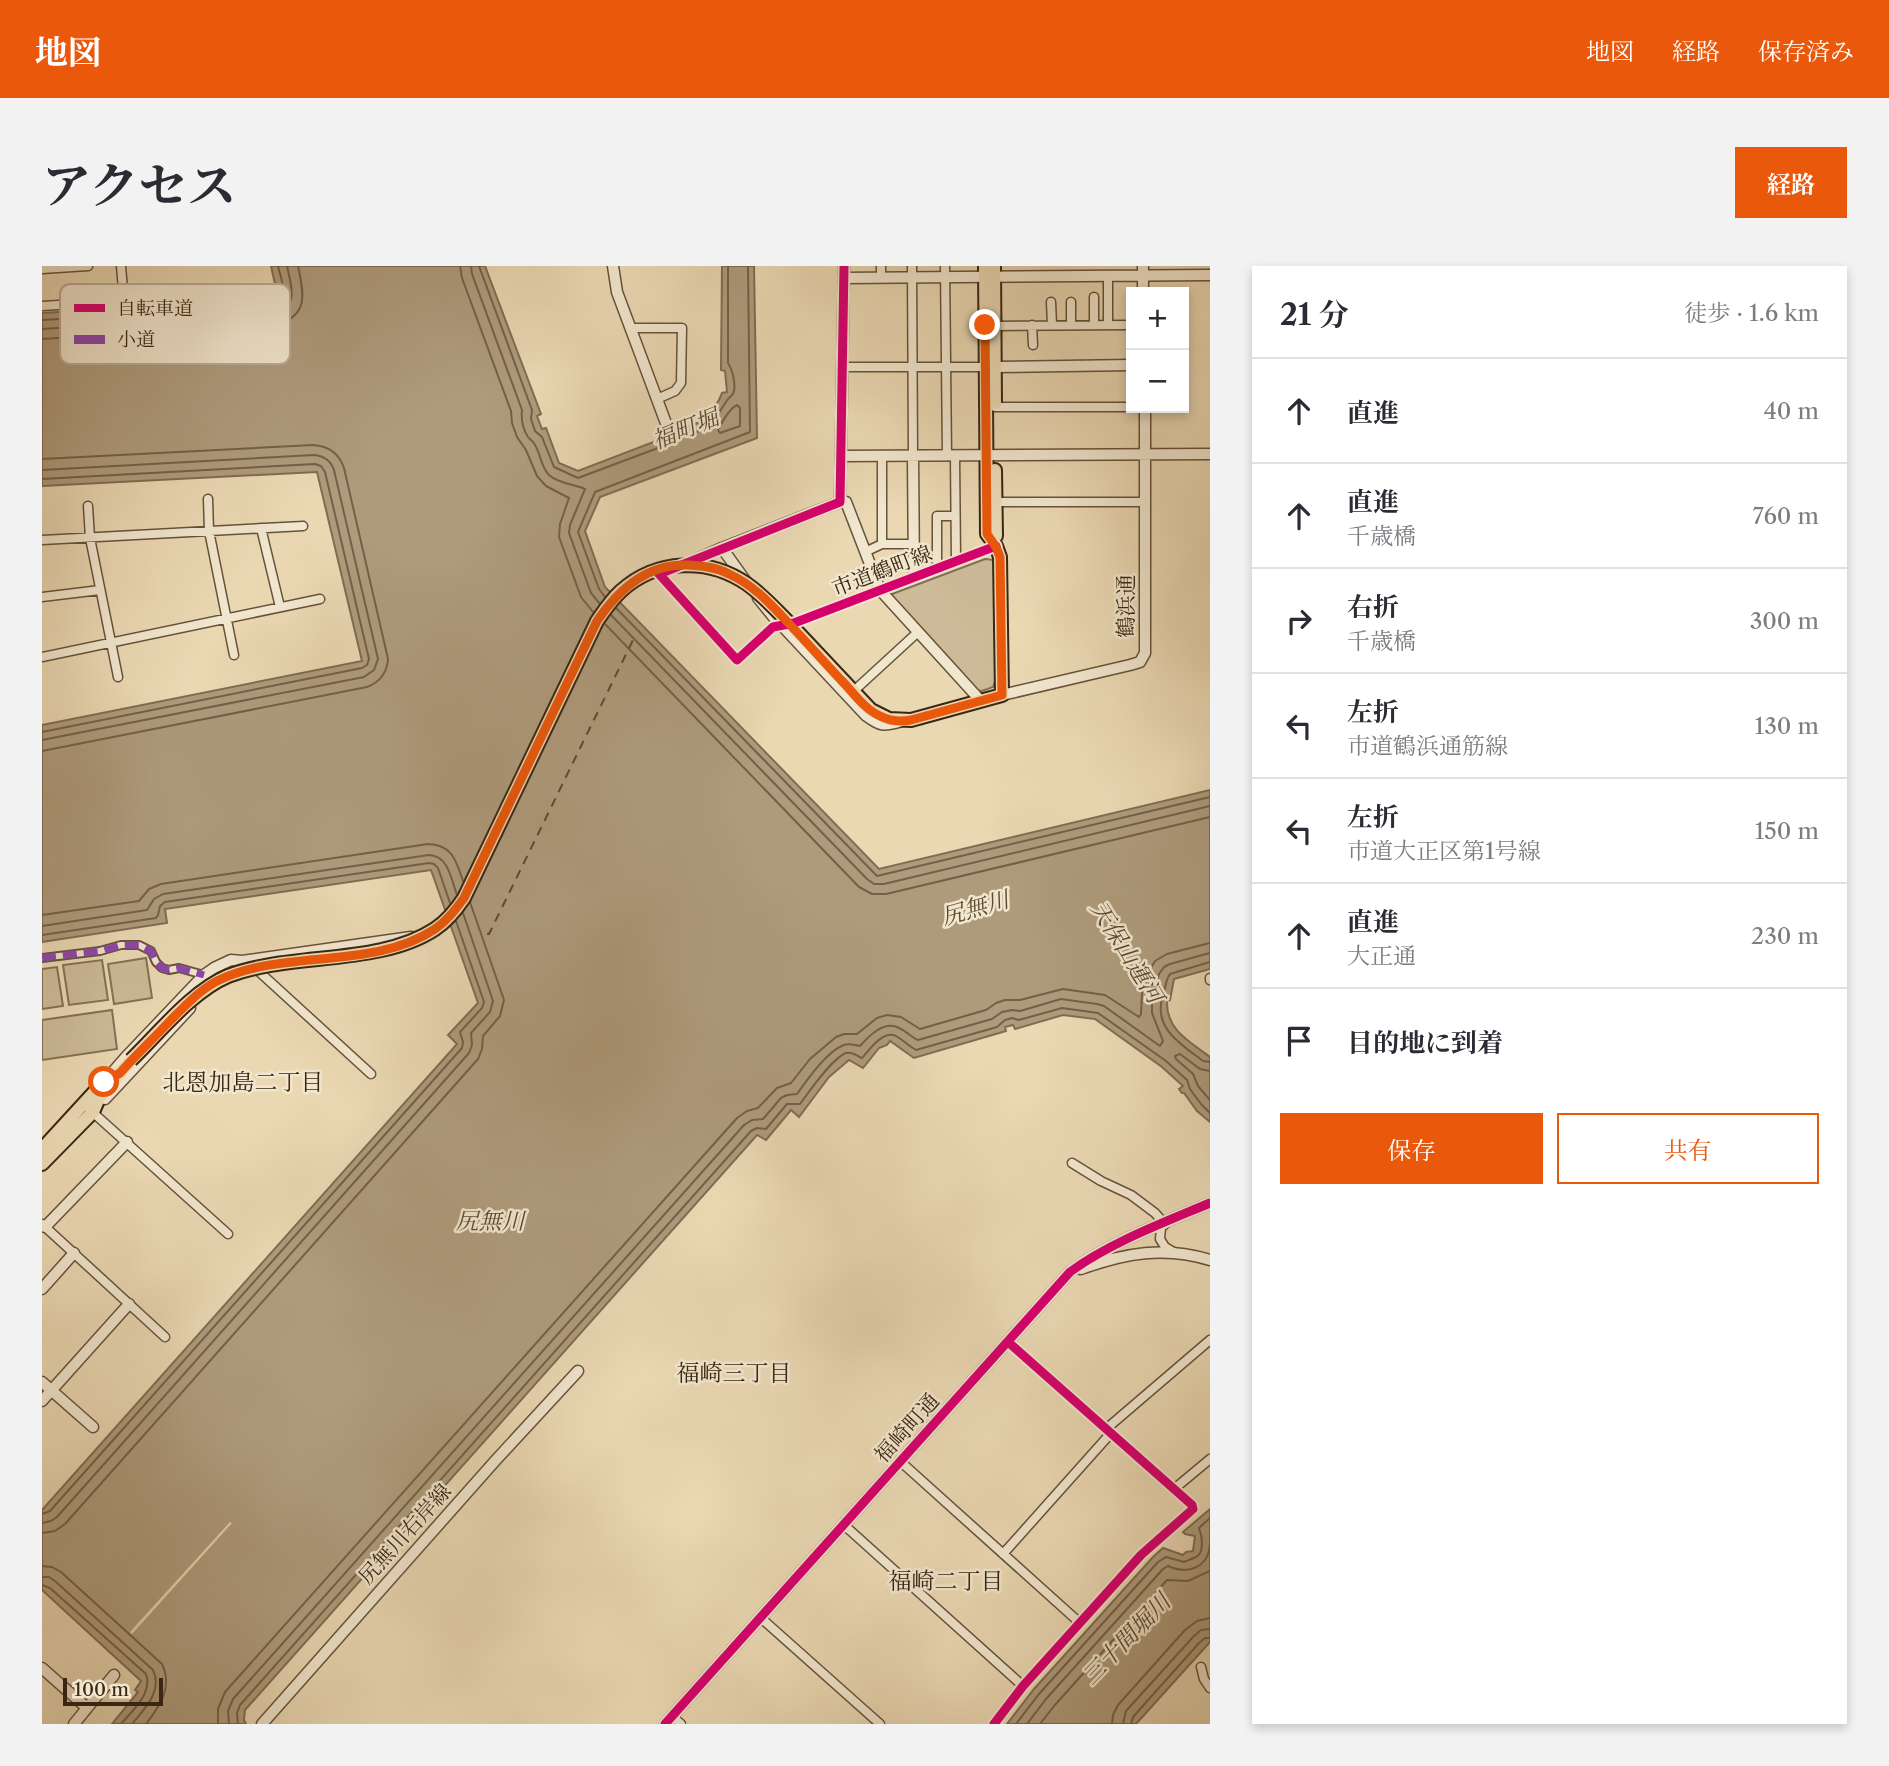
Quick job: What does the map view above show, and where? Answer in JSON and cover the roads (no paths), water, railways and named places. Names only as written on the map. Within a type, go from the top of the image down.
[{"type":"main road","points":[[42,1149],[89,1108],[131,1060],[196,996],[216,981],[239,972],[267,966],[388,948],[427,934],[450,916],[464,898],[597,621],[621,591],[645,574],[667,566],[706,566],[728,573],[746,583],[770,603],[862,703],[904,721],[1002,695],[1000,557],[987,534],[995,407],[990,367],[995,326],[989,272]]},
{"type":"main road","points":[[989,272],[991,455],[996,502],[996,547]]},
{"type":"main road","points":[[42,1164],[89,1108],[104,1082],[120,1073]]},
{"type":"street","points":[[42,269],[88,266]]},
{"type":"street","points":[[121,266],[123,284]]},
{"type":"street","points":[[613,266],[617,292],[667,426]]},
{"type":"street","points":[[840,502],[844,266]]},
{"type":"street","points":[[881,266],[881,278]]},
{"type":"street","points":[[912,266],[914,577]]},
{"type":"street","points":[[945,266],[946,366],[956,561]]},
{"type":"street","points":[[845,278],[945,278],[989,272],[1108,277],[1143,271],[1210,275]]},
{"type":"street","points":[[1108,277],[1108,325]]},
{"type":"street","points":[[1094,298],[1094,325]]},
{"type":"street","points":[[1052,302],[1052,325]]},
{"type":"street","points":[[1071,302],[1071,325]]},
{"type":"street","points":[[42,306],[60,305]]},
{"type":"street","points":[[1032,325],[1033,345]]},
{"type":"street","points":[[995,326],[1126,325]]},
{"type":"street","points":[[630,328],[682,328],[681,383],[675,391],[657,398]]},
{"type":"street","points":[[843,367],[1126,365]]},
{"type":"street","points":[[995,407],[1126,407]]},
{"type":"street","name":"鶴浜通","points":[[1002,695],[1140,662],[1145,653],[1145,413]]},
{"type":"street","points":[[841,456],[1210,454]]},
{"type":"street","points":[[882,456],[882,544]]},
{"type":"street","points":[[208,499],[209,531],[234,654]]},
{"type":"street","points":[[780,625],[773,626],[737,660],[659,574],[840,502],[846,502],[880,590],[980,700]]},
{"type":"street","points":[[996,502],[1145,502]]},
{"type":"street","points":[[88,506],[90,538],[118,677]]},
{"type":"street","points":[[937,568],[937,516],[955,516]]},
{"type":"street","points":[[42,540],[303,526]]},
{"type":"street","points":[[261,528],[280,607]]},
{"type":"street","points":[[865,552],[882,544],[914,544]]},
{"type":"street","name":"市道鶴町線","points":[[780,625],[794,623],[996,547]]},
{"type":"street","points":[[722,548],[780,625],[864,716],[886,727],[904,721]]},
{"type":"street","points":[[42,597],[100,590]]},
{"type":"street","points":[[42,657],[320,599]]},
{"type":"street","points":[[794,623],[879,712]]},
{"type":"street","points":[[857,688],[918,632]]},
{"type":"street","points":[[104,1082],[204,975],[231,960],[443,933]]},
{"type":"street","points":[[42,958],[100,951],[121,945],[139,945],[151,951],[162,968],[179,968],[204,975]]},
{"type":"street","points":[[228,1234],[89,1108],[209,988],[245,960]]},
{"type":"street","points":[[245,960],[371,1074]]},
{"type":"street","points":[[204,975],[209,988]]},
{"type":"street","points":[[127,1142],[43,1227],[165,1337]]},
{"type":"street","points":[[1072,1163],[1131,1195],[1167,1220],[1161,1228],[1160,1239],[1175,1253]]},
{"type":"street","name":"福崎町通","points":[[669,1720],[1070,1272],[1086,1260],[1167,1220],[1208,1206]]},
{"type":"street","points":[[42,1289],[74,1253]]},
{"type":"street","points":[[1070,1272],[1119,1256],[1147,1253],[1175,1253],[1210,1260]]},
{"type":"street","points":[[42,1401],[129,1304]]},
{"type":"street","points":[[1003,1554],[1109,1431],[1210,1340]]},
{"type":"street","points":[[994,1724],[1023,1686],[1141,1555],[1193,1509],[1192,1505],[1008,1342]]},
{"type":"street","name":"尻無川右岸線","points":[[262,1724],[578,1371]]},
{"type":"street","points":[[42,1382],[93,1427]]},
{"type":"street","points":[[1174,1489],[1210,1459]]},
{"type":"street","points":[[901,1462],[1080,1623]]},
{"type":"street","points":[[844,1525],[1023,1686]]},
{"type":"street","points":[[761,1618],[880,1724]]},
{"type":"street","points":[[1201,1667],[1210,1688]]},
{"type":"street","points":[[42,1668],[87,1708]]},
{"type":"street","points":[[74,1724],[114,1675]]},
{"type":"street","points":[[669,1720],[681,1724]]},
{"type":"water","points":[[271,266],[485,266],[541,414],[537,416],[542,429],[546,428],[559,463],[578,471],[706,420],[722,393],[727,392],[725,371],[721,370],[722,266],[754,266],[757,438],[600,497],[585,531],[605,587],[879,869],[1210,790],[1210,969],[1174,979],[1170,1000],[1167,1001],[1170,1020],[1180,1034],[1210,1057],[1210,1122],[1179,1089],[1183,1086],[1162,1067],[1095,1019],[1063,1015],[1015,1029],[1013,1025],[1005,1027],[1006,1031],[914,1058],[890,1041],[879,1048],[863,1068],[849,1060],[829,1077],[799,1117],[791,1110],[766,1140],[757,1135],[245,1710],[246,1724],[112,1724],[138,1692],[135,1690],[141,1681],[42,1590],[42,1510],[457,1044],[448,1035],[478,1003],[431,870],[165,909],[167,923],[42,942],[42,725],[362,661],[317,472],[42,486],[42,313],[60,312],[60,364],[290,364],[290,284],[275,284]]},
{"type":"water","name":"三十間堀川","points":[[1210,1509],[1210,1642],[1136,1724],[1007,1724],[1034,1689],[1153,1557],[1163,1548],[1183,1555],[1193,1551],[1195,1536],[1183,1532]]},
{"type":"district","name":"北恩加島二丁目","points":[[243,1082]]},
{"type":"district","name":"福崎三丁目","points":[[734,1373]]},
{"type":"district","name":"福崎二丁目","points":[[946,1581]]},
{"type":"water label","name":"福町堀","points":[[685,429]]},
{"type":"water label","name":"尻無川","points":[[975,908]]},
{"type":"water label","name":"天保山運河","points":[[1127,952]]},
{"type":"water label","name":"尻無川","points":[[490,1221]]}]
